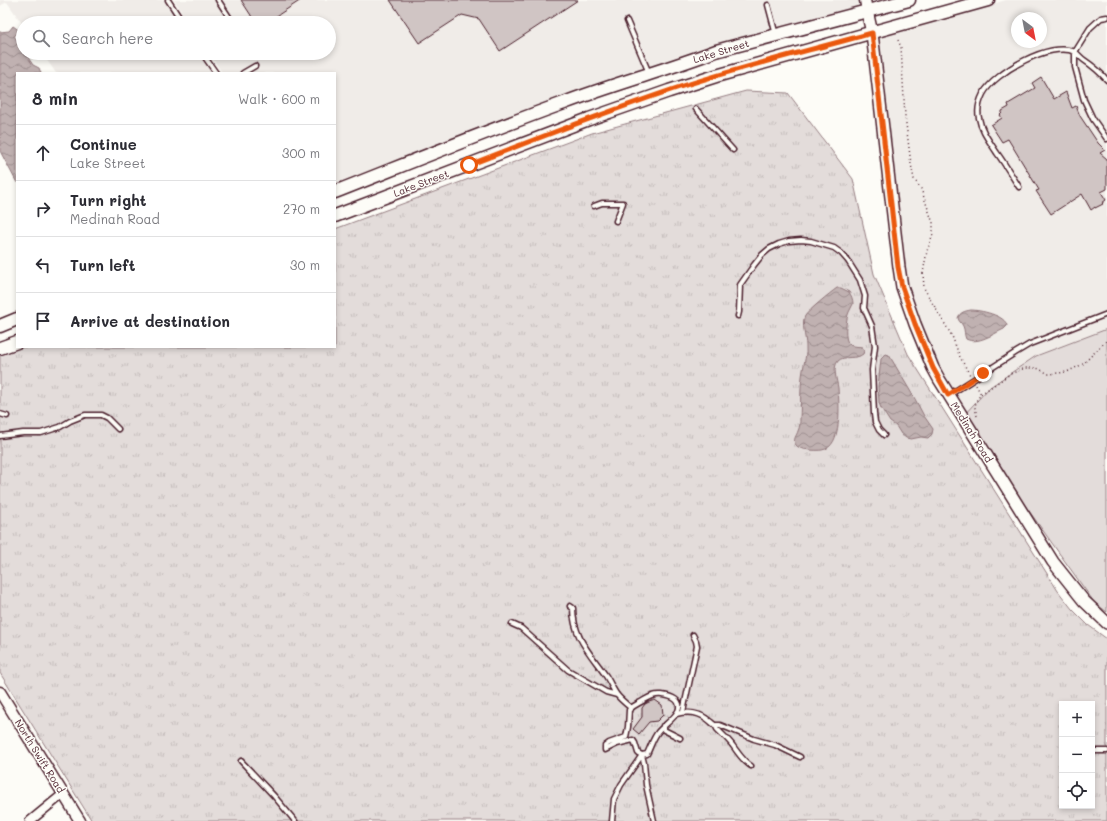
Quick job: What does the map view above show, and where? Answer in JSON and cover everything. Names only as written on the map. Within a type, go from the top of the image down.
[{"type":"main road","name":"Lake Street","points":[[336,192],[565,102],[716,51],[776,35],[866,5],[909,0]]},
{"type":"main road","name":"Lake Street","points":[[336,216],[589,119],[668,91],[716,76],[988,0]]},
{"type":"main road","name":"Medinah Road","points":[[866,5],[872,33],[898,267],[902,287],[915,324],[933,368],[948,395],[1053,562],[1084,601],[1107,623]]},
{"type":"main road","points":[[0,326],[16,319]]},
{"type":"main road","points":[[0,348],[16,342]]},
{"type":"street","name":"North Swift Road","points":[[0,692],[80,821]]},
{"type":"street","points":[[30,821],[63,794]]},
{"type":"lane","points":[[168,0],[178,16]]},
{"type":"lane","points":[[218,0],[228,16]]},
{"type":"lane","points":[[768,5],[776,35]]},
{"type":"lane","points":[[1107,17],[1101,18],[1090,28],[1075,52],[1075,66],[1084,100],[1092,119],[1107,139]]},
{"type":"lane","points":[[627,22],[649,74]]},
{"type":"lane","points":[[1019,187],[983,130],[979,118],[979,106],[983,94],[993,82],[1005,72],[1043,52],[1061,50],[1075,52],[1098,70],[1107,80]]},
{"type":"lane","points":[[207,60],[215,72]]},
{"type":"lane","points":[[245,72],[254,66]]},
{"type":"lane","points":[[696,109],[733,150]]},
{"type":"lane","points":[[594,206],[602,202],[623,203],[616,221]]},
{"type":"lane","points":[[738,316],[740,286],[751,269],[769,249],[789,241],[801,240],[811,241],[834,248],[841,253],[860,280],[865,296],[864,308],[872,326],[875,346],[872,370],[875,422],[879,430],[884,435]]},
{"type":"lane","points":[[948,395],[1030,344],[1107,314]]},
{"type":"lane","points":[[0,414],[7,416]]},
{"type":"lane","points":[[0,436],[23,433],[41,433],[60,427],[85,415],[101,415],[107,418],[118,428]]},
{"type":"lane","points":[[570,606],[573,608],[574,623],[578,634],[587,650],[607,677],[616,695],[631,708]]},
{"type":"lane","points":[[512,624],[521,628],[568,670],[598,688],[616,695]]},
{"type":"lane","points":[[683,712],[697,646],[693,635]]},
{"type":"lane","points":[[612,821],[614,799],[621,785],[642,755],[647,754],[653,738],[678,712],[678,701],[675,698],[656,694],[629,710],[626,737],[605,746],[605,750],[617,744],[634,740],[638,753],[642,755],[644,763],[646,785],[654,821]]},
{"type":"lane","points":[[676,714],[683,712],[694,712],[708,720],[716,726],[742,758],[751,766]]},
{"type":"lane","points":[[663,726],[664,730],[680,738]]},
{"type":"lane","points":[[716,726],[724,726],[754,739],[775,745],[800,757]]},
{"type":"lane","points":[[1095,751],[1107,751]]},
{"type":"lane","points":[[241,761],[295,821]]},
{"type":"path","points":[[898,40],[901,47],[905,116],[914,179],[921,190],[933,223],[933,234],[927,251],[923,273],[924,288],[952,336],[960,357],[981,394]]},
{"type":"path","points":[[977,416],[975,408],[976,401],[981,394],[1010,374],[1025,368],[1037,368],[1048,374],[1067,372],[1083,364],[1107,340]]},
{"type":"shaded area","points":[[0,0],[164,0],[175,16],[17,16],[7,2],[0,6]]},
{"type":"shaded area","points":[[174,0],[862,0],[863,8],[702,53],[336,188],[336,72],[221,72],[214,60],[336,60],[336,16],[184,16]]},
{"type":"shaded area","points":[[1006,0],[1107,0],[1107,329],[1036,356],[966,413],[944,378],[908,288],[879,37]]},
{"type":"shaded area","points":[[47,60],[204,60],[212,72],[55,72]]},
{"type":"green space","points":[[746,91],[788,93],[853,179],[874,274],[908,354],[1058,591],[1072,609],[1088,625],[1107,639],[1107,821],[92,821],[0,673],[0,353],[16,347],[336,348],[336,229],[592,133]]},
{"type":"green space","points":[[1107,329],[1107,612],[1094,602],[962,417],[990,387],[1036,356]]},
{"type":"water","points":[[13,26],[16,28],[16,34],[14,36],[16,39],[16,60],[30,60],[33,65],[39,68],[41,72],[16,72],[16,181],[0,151],[0,32],[9,31]]},
{"type":"water","points":[[837,288],[841,288],[849,292],[853,300],[846,324],[846,339],[851,346],[862,347],[864,351],[860,356],[841,359],[835,367],[839,413],[837,433],[834,441],[829,447],[822,450],[804,449],[798,447],[794,441],[800,425],[801,382],[806,352],[804,319],[811,310]]},
{"type":"water","points":[[971,310],[986,312],[997,316],[1005,322],[1007,326],[1004,329],[980,340],[975,341],[966,339],[964,328],[958,318],[961,313]]},
{"type":"water","points":[[886,354],[889,355],[933,429],[932,434],[928,438],[906,438],[901,434],[896,426],[890,422],[881,408],[879,403],[878,386],[881,359]]},
{"type":"building","points":[[241,0],[301,0],[277,16],[251,16]]},
{"type":"building","points":[[390,0],[578,0],[500,51],[479,19],[462,15],[419,43]]},
{"type":"building","points":[[1041,77],[1054,99],[1066,92],[1072,108],[1076,106],[1080,116],[1098,143],[1105,150],[1100,153],[1107,159],[1107,189],[1101,192],[1106,200],[1102,203],[1103,204],[1091,210],[1082,194],[1051,214],[1036,191],[1039,190],[1008,139],[1002,142],[991,125],[1002,118],[1000,115],[1002,111],[1009,107],[1008,104],[1035,88],[1032,83]]},
{"type":"building","points":[[655,700],[662,705],[663,715],[657,721],[649,722],[639,734],[633,729],[642,717],[642,708],[645,704]]},
{"type":"route","points":[[469,165],[589,119],[668,91],[716,76],[872,33],[898,267],[902,287],[933,368],[948,395],[983,373]]}]
